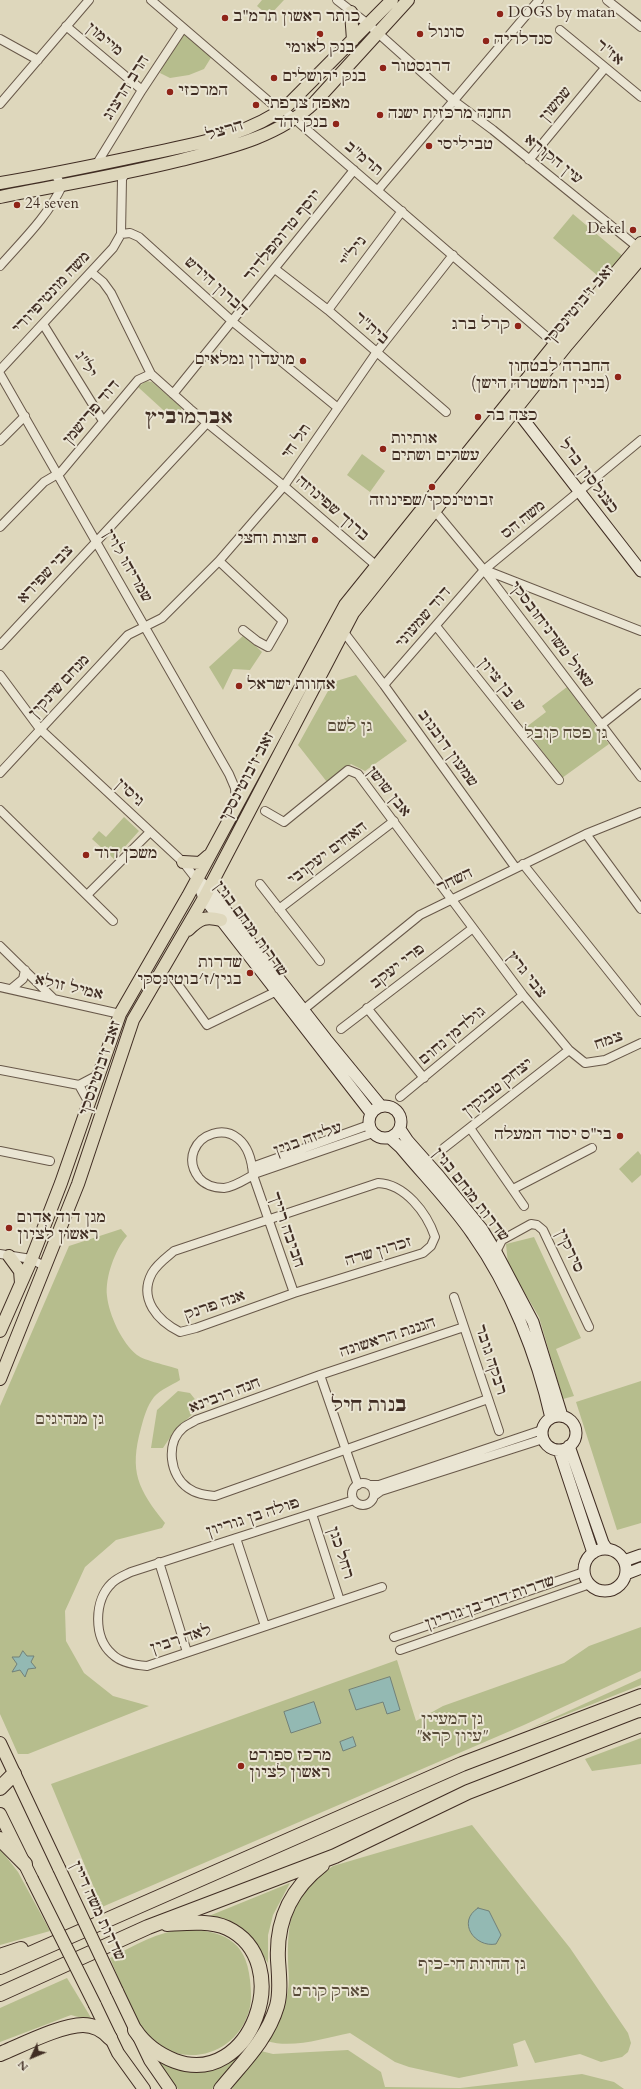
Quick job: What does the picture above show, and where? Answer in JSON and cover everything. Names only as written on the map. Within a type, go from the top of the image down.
[{"type":"highway","points":[[0,1967],[462,1764],[641,1696]]},
{"type":"highway","points":[[0,1994],[148,1927],[335,1856],[468,1792],[641,1725]]},
{"type":"highway","points":[[0,1774],[14,1774]]},
{"type":"highway","points":[[0,1788],[14,1774]]},
{"type":"highway","points":[[0,1839],[25,1864]]},
{"type":"highway","points":[[221,2089],[228,2083],[259,2044],[271,2023],[278,2005],[278,1940],[285,1910],[301,1884],[335,1856]]},
{"type":"highway","points":[[0,1956],[105,1920]]},
{"type":"highway","points":[[135,2030],[145,2043],[161,2055],[187,2065],[207,2064],[224,2058],[239,2047],[255,2022],[260,2006],[261,1977],[257,1962],[252,1950],[236,1934],[226,1928],[214,1924],[194,1923],[148,1927]]},
{"type":"highway","points":[[0,2054],[66,2028],[82,2025],[98,2028],[110,2038]]},
{"type":"main road","name":"הרצל","points":[[0,183],[55,174],[213,140],[276,115],[284,109],[369,25],[392,0]]},
{"type":"main road","name":"הרצל","points":[[0,197],[125,174],[220,150],[263,136],[295,120],[316,102],[379,34],[408,0]]},
{"type":"main road","points":[[351,12],[353,40]]},
{"type":"main road","name":"זאב ז'בוטינסקי","points":[[0,1331],[31,1261],[120,1014],[197,880],[236,804],[345,605],[435,511],[513,405],[555,344],[640,249]]},
{"type":"main road","name":"זאב ז'בוטינסקי","points":[[0,1379],[78,1184],[133,1020],[206,893],[331,652],[353,613],[381,569],[513,405],[567,345],[640,249]]},
{"type":"main road","points":[[183,862],[200,862],[210,854]]},
{"type":"main road","points":[[180,940],[198,921],[209,917],[221,920]]},
{"type":"main road","points":[[5,1255],[20,1271],[21,1283]]},
{"type":"main road","name":"שדרות משה דיין","points":[[0,1743],[135,2030],[150,2060],[170,2089]]},
{"type":"main road","points":[[0,1814],[110,2038],[118,2053],[144,2089]]},
{"type":"street","points":[[0,104],[89,0]]},
{"type":"street","name":"תרמ\"ב","points":[[151,0],[272,104],[284,109],[555,344]]},
{"type":"street","name":"עין הקורא","points":[[337,0],[369,25],[454,101],[493,130],[640,249]]},
{"type":"street","points":[[378,190],[539,0]]},
{"type":"street","points":[[607,0],[641,27]]},
{"type":"street","name":"מיימון","points":[[66,26],[142,90]]},
{"type":"street","name":"הרב הרצוג","points":[[96,165],[142,90],[183,28]]},
{"type":"street","name":"אז\"ר","points":[[560,30],[641,97]]},
{"type":"street","points":[[0,39],[38,60]]},
{"type":"street","name":"שמשון","points":[[529,160],[605,68]]},
{"type":"street","name":"יוסף טרומפלדור","points":[[173,394],[233,322],[354,170]]},
{"type":"street","points":[[0,266],[50,206],[52,194],[56,187],[55,174]]},
{"type":"street","points":[[121,234],[122,179],[125,174]]},
{"type":"street","name":"ניל\"י","points":[[328,310],[402,211]]},
{"type":"street","name":"הברון הירש","points":[[121,234],[130,233],[139,237],[233,322],[338,408]]},
{"type":"street","name":"משה מונטיפיורי","points":[[0,370],[113,248],[121,234]]},
{"type":"street","name":"תל חי","points":[[146,626],[162,618],[219,561],[284,486],[376,353],[453,255]]},
{"type":"street","name":"בית\"ר","points":[[275,269],[328,310],[446,412]]},
{"type":"street","name":"ברוך שפינוזה","points":[[91,272],[104,282],[111,293],[151,374],[381,569]]},
{"type":"street","name":"יל\"ג","points":[[43,324],[103,421]]},
{"type":"street","name":"שמריהו לוין","points":[[0,374],[146,626],[229,774],[235,788],[236,804]]},
{"type":"street","name":"דוד פרישמן","points":[[0,527],[44,482],[58,474],[138,380],[151,374]]},
{"type":"street","name":"כצנלסון ברל","points":[[513,405],[641,571]]},
{"type":"street","points":[[0,441],[25,416]]},
{"type":"street","name":"צבי שפירא","points":[[0,645],[207,423]]},
{"type":"street","name":"משה הס","points":[[484,570],[641,440]]},
{"type":"street","name":"שאול טשרניחובסקי","points":[[435,511],[484,570],[641,777]]},
{"type":"street","points":[[219,561],[283,621],[268,647],[257,641],[243,630]]},
{"type":"street","points":[[484,570],[641,631]]},
{"type":"street","name":"דוד שמעוני","points":[[384,685],[484,570]]},
{"type":"street","name":"מנחם שינקין","points":[[0,773],[128,635],[146,626]]},
{"type":"street","name":"ש. בן ציון","points":[[436,626],[559,780]]},
{"type":"street","name":"שמעון דובנוב","points":[[343,631],[355,650],[384,685],[519,866],[641,1012]]},
{"type":"street","points":[[331,652],[338,648],[346,647],[355,650]]},
{"type":"street","name":"גיסין","points":[[0,675],[40,729],[183,862],[197,880]]},
{"type":"street","points":[[601,725],[641,693]]},
{"type":"street","name":"אבן שושן","points":[[265,811],[284,822],[348,770],[358,774],[451,898]]},
{"type":"street","name":"שמריהו לוין","points":[[229,774],[246,786]]},
{"type":"street","points":[[246,786],[256,787],[262,785]]},
{"type":"street","points":[[0,810],[114,921]]},
{"type":"street","name":"השחר","points":[[303,1010],[420,915],[451,898],[586,834],[641,812]]},
{"type":"street","name":"האחים יעקובי","points":[[279,908],[394,822]]},
{"type":"street","points":[[87,895],[150,832]]},
{"type":"street","points":[[586,834],[641,909]]},
{"type":"street","name":"שדרות מנחם בגין","points":[[197,880],[206,893],[381,1106]]},
{"type":"street","points":[[260,884],[320,961]]},
{"type":"street","name":"שדרות מנחם בגין","points":[[206,893],[221,920],[371,1113]]},
{"type":"street","name":"צבי גרץ","points":[[451,898],[523,995],[569,1050],[585,1063]]},
{"type":"street","name":"פרי יעקב","points":[[341,1029],[473,928]]},
{"type":"street","points":[[0,946],[54,998]]},
{"type":"street","name":"אמיל זולא","points":[[11,989],[23,979],[25,970]]},
{"type":"street","points":[[174,979],[207,1026],[277,991]]},
{"type":"street","name":"אמיל זולא","points":[[0,987],[120,1014]]},
{"type":"street","name":"גולדמן נחום","points":[[400,1097],[523,995]]},
{"type":"street","points":[[367,1008],[424,1078]]},
{"type":"street","name":"צמח","points":[[585,1063],[605,1060],[641,1043]]},
{"type":"street","name":"יצחק טבנקין","points":[[444,1148],[569,1050]]},
{"type":"street","points":[[0,1070],[79,1085],[98,1075]]},
{"type":"street","points":[[79,1085],[88,1103]]},
{"type":"street","points":[[381,1106],[388,1106],[397,1111],[401,1119],[400,1129],[390,1138],[381,1138],[371,1129],[371,1113],[381,1106]]},
{"type":"street","points":[[477,1139],[476,1132],[479,1122]]},
{"type":"street","points":[[470,1128],[524,1206]]},
{"type":"street","name":"עליזה בגין","points":[[252,1171],[246,1149],[242,1142],[227,1133],[210,1134],[201,1140],[193,1154],[195,1172],[200,1179],[212,1186],[225,1188],[252,1171],[371,1129]]},
{"type":"street","name":"שדרות מנחם בגין","points":[[400,1129],[408,1141],[439,1176],[488,1239],[496,1252],[533,1322],[562,1416]]},
{"type":"street","name":"שדרות מנחם בגין","points":[[390,1138],[401,1148],[473,1234],[490,1261],[523,1328],[551,1418]]},
{"type":"street","points":[[513,1189],[592,1148]]},
{"type":"street","points":[[0,1151],[50,1161]]},
{"type":"street","name":"חביבה רייך","points":[[252,1171],[294,1293]]},
{"type":"street","name":"זכרון שרה","points":[[268,1220],[378,1183],[382,1183],[387,1184],[405,1194],[422,1212],[432,1228],[435,1237],[431,1246],[423,1253],[294,1293]]},
{"type":"street","name":"אנה פרנק","points":[[268,1220],[174,1251],[153,1272],[148,1283],[148,1297],[154,1314],[165,1324],[180,1332],[196,1328],[294,1293]]},
{"type":"street","name":"סירקין","points":[[502,1240],[531,1224],[537,1225],[543,1230],[589,1327]]},
{"type":"street","points":[[488,1239],[502,1240],[496,1252]]},
{"type":"street","points":[[5,1255],[31,1261],[46,1267]]},
{"type":"street","name":"רבקה גובר","points":[[454,1297],[499,1431]]},
{"type":"street","name":"הגננת הראשונה","points":[[320,1375],[464,1327]]},
{"type":"street","points":[[320,1375],[358,1485]]},
{"type":"street","name":"חנה רובינא","points":[[320,1375],[196,1420],[183,1428],[173,1444],[171,1458],[178,1477],[188,1488],[204,1495],[215,1496],[488,1399]]},
{"type":"street","points":[[562,1416],[567,1418],[574,1427],[575,1437],[564,1448],[549,1447],[542,1434],[544,1425],[551,1418],[562,1416]]},
{"type":"street","points":[[542,1434],[381,1491],[367,1504],[360,1504],[354,1500],[354,1490],[358,1485],[364,1483],[369,1485],[379,1484],[542,1434]]},
{"type":"street","points":[[564,1448],[607,1549],[620,1555],[624,1562],[626,1574],[621,1584],[609,1590],[602,1591],[590,1584],[584,1572],[588,1558],[593,1553],[607,1549]]},
{"type":"street","points":[[564,1448],[593,1553]]},
{"type":"street","points":[[369,1485],[373,1490],[374,1496]]},
{"type":"street","name":"פולה בן גוריון","points":[[159,1562],[354,1500]]},
{"type":"street","name":"רחל כגן","points":[[312,1514],[340,1601]]},
{"type":"street","points":[[236,1538],[265,1626]]},
{"type":"street","points":[[624,1562],[641,1555]]},
{"type":"street","points":[[159,1562],[187,1652]]},
{"type":"street","name":"לאה רבין","points":[[159,1562],[131,1572],[112,1582],[102,1597],[98,1628],[112,1655],[132,1665],[147,1666],[382,1586]]},
{"type":"street","points":[[626,1574],[641,1568]]},
{"type":"street","name":"שדרות דוד בן גוריון","points":[[394,1637],[584,1572]]},
{"type":"street","name":"שדרות דוד בן גוריון","points":[[400,1650],[590,1584]]},
{"type":"green space","points":[[262,0],[284,0],[269,16],[257,6]]},
{"type":"green space","points":[[185,32],[212,56],[204,69],[189,75],[170,78],[160,73],[166,58]]},
{"type":"green space","points":[[573,214],[625,258],[604,281],[553,238]]},
{"type":"green space","points":[[146,381],[152,382],[182,408],[173,419],[138,387]]},
{"type":"green space","points":[[362,454],[385,471],[370,492],[347,475]]},
{"type":"green space","points":[[244,635],[262,652],[250,670],[233,669],[223,690],[209,667]]},
{"type":"green space","name":"גן לשם","points":[[356,675],[407,741],[365,771],[351,764],[327,782],[298,745],[333,682]]},
{"type":"green space","name":"גן פסח קובל","points":[[567,687],[609,744],[562,778],[525,728],[546,712],[542,706]]},
{"type":"green space","points":[[124,817],[139,831],[114,859],[92,839],[99,831],[106,837]]},
{"type":"green space","points":[[638,1151],[641,1155],[641,1175],[632,1183],[619,1169]]},
{"type":"green space","name":"גן מנהיגים","points":[[121,1229],[127,1236],[115,1256],[109,1272],[107,1289],[108,1303],[113,1320],[121,1336],[131,1350],[141,1357],[178,1369],[180,1380],[159,1392],[149,1404],[137,1443],[136,1468],[138,1479],[148,1500],[165,1523],[162,1528],[116,1540],[85,1567],[65,1611],[66,1641],[84,1673],[113,1696],[149,1706],[28,1754],[18,1754],[0,1714],[0,1406],[69,1246]]},
{"type":"green space","points":[[534,1237],[581,1338],[556,1349],[574,1396],[563,1399],[539,1317],[508,1264],[506,1244]]},
{"type":"green space","points":[[641,1381],[641,1523],[617,1530],[576,1402]]},
{"type":"green space","points":[[178,1391],[190,1393],[198,1403],[196,1411],[175,1430],[163,1448],[151,1448],[157,1410]]},
{"type":"green space","name":"מרכז ספורט ראשון לציון","points":[[641,1627],[641,1671],[524,1725],[102,1907],[51,1784],[397,1660],[416,1721],[443,1706],[564,1663],[589,1646]]},
{"type":"green space","points":[[641,1678],[641,1685],[529,1729]]},
{"type":"green space","points":[[641,1738],[641,1764],[592,1771],[585,1759]]},
{"type":"green space","name":"גן החיות חי-כיף","points":[[472,1825],[570,1948],[628,2033],[631,2043],[628,2052],[622,2057],[601,2062],[580,2054],[535,2063],[525,2040],[513,2044],[518,2066],[459,2078],[409,2067],[395,2062],[350,2033],[298,2043],[287,2044],[267,2041],[280,2017],[287,1997],[289,1982],[288,1944],[292,1917],[302,1895],[310,1885],[333,1866]]},
{"type":"green space","points":[[0,1849],[18,1872],[50,1931],[0,1945]]},
{"type":"green space","points":[[290,1883],[273,1915],[268,1935],[268,1963],[255,1943],[242,1931],[227,1923],[204,1918]]},
{"type":"green space","points":[[185,1929],[221,1935],[237,1946],[248,1966],[251,1992],[249,2011],[242,2026],[232,2039],[220,2048],[206,2053],[191,2055],[175,2053],[161,2046],[148,2035],[136,2018],[126,1998],[110,1958],[156,1936]]},
{"type":"green space","points":[[67,1978],[93,2021],[71,2015],[0,2042],[0,2008]]},
{"type":"green space","points":[[348,2050],[381,2072],[385,2087],[460,2088],[582,2074],[614,2082],[624,2089],[232,2089],[236,2080],[261,2051],[273,2054]]},
{"type":"green space","points":[[156,2057],[180,2069],[194,2072],[207,2070],[232,2058],[242,2057],[212,2089],[178,2089],[157,2062]]},
{"type":"water","points":[[23,1651],[27,1656],[34,1656],[31,1662],[36,1668],[28,1669],[25,1677],[20,1670],[12,1672],[17,1664],[12,1657],[19,1657]]},
{"type":"water","points":[[390,1677],[400,1710],[387,1714],[383,1702],[356,1710],[349,1690]]},
{"type":"water","points":[[314,1702],[321,1723],[291,1733],[284,1712]]},
{"type":"water","points":[[353,1737],[356,1746],[343,1751],[340,1742]]},
{"type":"water","points":[[478,1908],[489,1911],[501,1935],[496,1944],[481,1942],[475,1938],[468,1927],[472,1914]]},
{"type":"place","name":"DOGS by matan","points":[[500,14]]},
{"type":"place","name":"כותר ראשון תרמ\"ב","points":[[225,18]]},
{"type":"place","name":"בנק לאומי","points":[[320,34]]},
{"type":"place","name":"סונול","points":[[420,34]]},
{"type":"place","name":"סנדלריה","points":[[486,41]]},
{"type":"place","name":"דרגסטור","points":[[383,68]]},
{"type":"place","name":"בנק ירושלים","points":[[274,78]]},
{"type":"place","name":"המרכזי","points":[[170,92]]},
{"type":"place","name":"מאפה צרפתי","points":[[256,105]]},
{"type":"place","name":"תחנה מרכזית ישנה","points":[[380,115]]},
{"type":"place","name":"בנק יהד","points":[[336,124]]},
{"type":"place","name":"טביליסי","points":[[429,146]]},
{"type":"place","name":"24 seven","points":[[17,205]]},
{"type":"place","name":"Dekel","points":[[633,230]]},
{"type":"place","name":"קרל ברג","points":[[518,326]]},
{"type":"place","name":"מועדון גמלאים","points":[[303,361]]},
{"type":"place","name":"החברה לבטחון (בניין המשטרה הישן)","points":[[618,377]]},
{"type":"place","name":"כצה בר","points":[[478,417]]},
{"type":"place","name":"אותיות עשרים ושתים","points":[[383,449]]},
{"type":"place","name":"זבוטינסקי/שפינוזה","points":[[432,487]]},
{"type":"place","name":"חצות וחצי","points":[[315,540]]},
{"type":"place","name":"אחוות ישראל","points":[[239,686]]},
{"type":"place","name":"משכן דוד","points":[[86,855]]},
{"type":"place","name":"שדרות בגין/ז׳בוטינסקי","points":[[250,973]]},
{"type":"place","name":"בי\"ס יסוד המעלה","points":[[620,1136]]},
{"type":"place","name":"מגן דוד אדום ראשון לציון","points":[[9,1228]]},
{"type":"place","name":"מרכז ספורט ראשון לציון","points":[[241,1766]]},
{"type":"district","name":"אברמוביץ","points":[[189,419]]},
{"type":"district","name":"בנות חיל","points":[[369,1407]]},
{"type":"park label","name":"גן המעיין \"עיון קרא\"","points":[[452,1730]]},
{"type":"park label","name":"פארק קורט","points":[[331,1993]]}]
